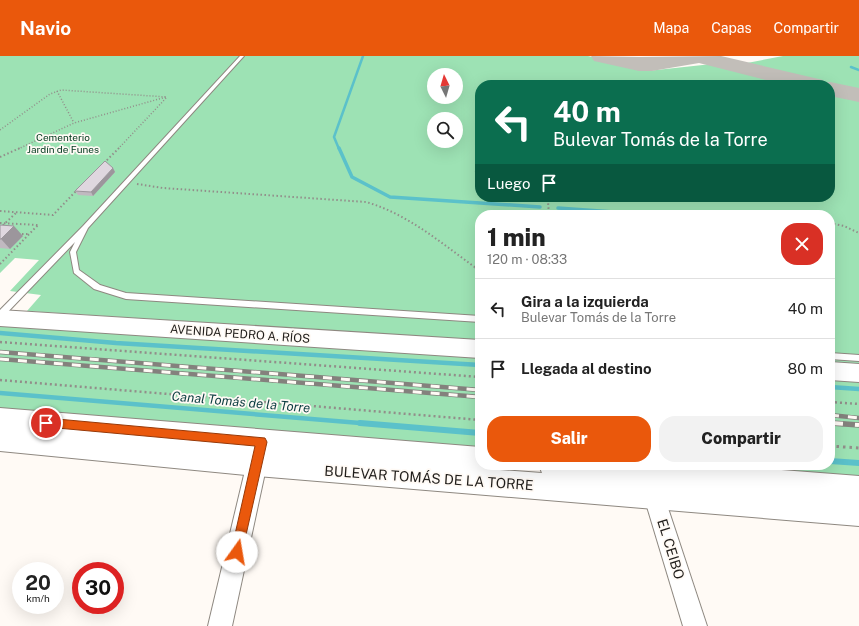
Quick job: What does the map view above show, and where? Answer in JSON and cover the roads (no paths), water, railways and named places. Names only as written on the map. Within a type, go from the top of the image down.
[{"type":"street","name":"AVENIDA PEDRO A. RÍOS","points":[[0,318],[475,349]]},
{"type":"street","points":[[835,371],[859,373]]},
{"type":"street","name":"BULEVAR TOMÁS DE LA TORRE","points":[[0,419],[259,453],[475,459]]},
{"type":"street","name":"BULEVAR TOMÁS DE LA TORRE","points":[[0,439],[259,453],[651,484],[859,489]]},
{"type":"street","points":[[220,626],[259,453]]},
{"type":"street","name":"BULEVAR TOMÁS DE LA TORRE","points":[[578,470],[651,484],[859,512]]},
{"type":"street","name":"EL CEIBO","points":[[651,484],[695,626]]},
{"type":"lane","points":[[0,315],[85,227],[242,56]]},
{"type":"lane","points":[[85,227],[73,252],[76,271],[97,287],[126,296],[475,320]]},
{"type":"lane","points":[[835,356],[859,358]]},
{"type":"waterway","points":[[339,149],[334,137],[363,56]]},
{"type":"waterway","points":[[851,67],[859,70]]},
{"type":"waterway","points":[[339,148],[352,177],[390,197],[540,207]]},
{"type":"waterway","points":[[558,208],[586,210]]},
{"type":"waterway","points":[[0,333],[116,343],[475,365]]},
{"type":"waterway","points":[[835,387],[859,389]]},
{"type":"waterway","name":"Canal Tomás de la Torre","points":[[0,393],[475,433]]},
{"type":"waterway","name":"Canal Tomás de la Torre","points":[[835,461],[859,463]]},
{"type":"railway","points":[[0,352],[475,390]]},
{"type":"railway","points":[[0,359],[475,397]]},
{"type":"railway","points":[[835,416],[859,418]]},
{"type":"railway","points":[[835,423],[845,424]]},
{"type":"railway","points":[[835,423],[845,424]]},
{"type":"railway","points":[[845,424],[859,425]]},
{"type":"park label","name":"Cementerio Jardín de Funes","points":[[63,142]]}]
